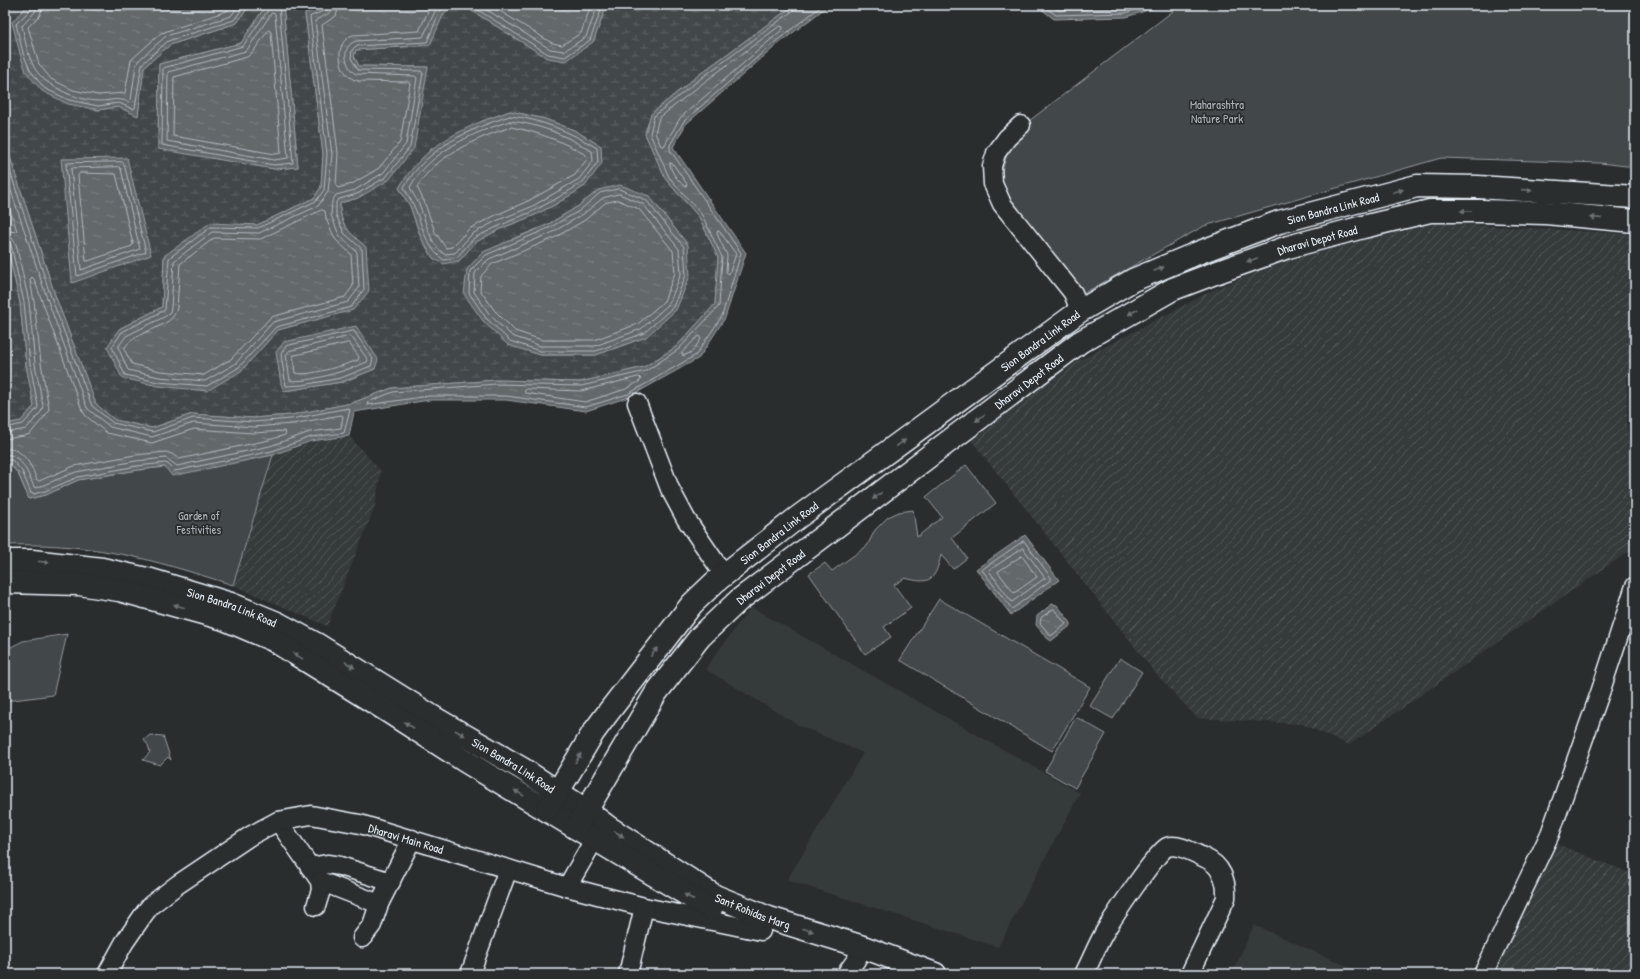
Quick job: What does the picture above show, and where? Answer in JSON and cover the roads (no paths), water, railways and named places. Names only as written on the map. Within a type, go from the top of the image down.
[{"type":"main road","name":"Sion Bandra Link Road","points":[[553,801],[593,733],[646,662],[692,604],[724,575],[882,456],[1080,311],[1133,280],[1195,254],[1279,222],[1417,186],[1478,187],[1635,198]]},
{"type":"main road","name":"Dharavi Depot Road","points":[[582,820],[656,693],[700,637],[739,600],[1080,342],[1174,289],[1222,270],[1288,247],[1363,226],[1430,211],[1546,213],[1635,221]]},
{"type":"main road","points":[[882,456],[898,480]]},
{"type":"main road","points":[[826,498],[844,521]]},
{"type":"main road","name":"Sion Bandra Link Road","points":[[5,561],[32,561],[102,569],[151,580],[231,604],[277,623],[318,645],[438,720],[521,768],[553,801]]},
{"type":"main road","name":"Sion Bandra Link Road","points":[[5,582],[80,584],[119,590],[224,619],[273,640],[465,761],[553,801],[582,820]]},
{"type":"main road","name":"Sant Rohidas Marg","points":[[582,820],[594,840],[711,910],[761,931],[895,974]]},
{"type":"main road","name":"Sant Rohidas Marg","points":[[582,820],[608,827],[715,896],[769,918],[855,960],[935,974]]},
{"type":"street","points":[[1021,125],[1007,138],[996,153],[992,166],[993,184],[1002,204],[1073,293],[1080,311]]},
{"type":"street","points":[[637,403],[670,489],[686,519],[724,575]]},
{"type":"street","points":[[1483,974],[1550,834],[1603,685],[1635,586]]},
{"type":"street","name":"Dharavi Main Road","points":[[107,974],[124,943],[151,905],[177,885],[250,836],[278,821],[311,815],[360,824],[567,886],[644,907],[761,931]]},
{"type":"street","points":[[278,821],[320,881],[322,890],[316,906]]},
{"type":"street","points":[[362,938],[372,924],[379,904],[412,839]]},
{"type":"street","points":[[567,886],[594,840]]},
{"type":"street","points":[[1084,974],[1107,928],[1152,863],[1166,847],[1175,846],[1211,861],[1222,873],[1227,887],[1226,898],[1190,974]]},
{"type":"street","points":[[310,866],[326,864],[340,866],[391,882]]},
{"type":"street","points":[[470,974],[508,868]]},
{"type":"street","points":[[320,881],[379,904]]},
{"type":"street","points":[[628,974],[644,907]]},
{"type":"water","points":[[31,5],[250,5],[237,23],[170,45],[144,67],[138,116],[118,107],[98,110],[68,104],[42,91],[26,72],[12,22],[25,8]]},
{"type":"water","points":[[266,5],[283,5],[298,167],[274,169],[158,149],[159,64],[241,43]]},
{"type":"water","points":[[329,5],[459,5],[444,13],[430,45],[356,50],[354,56],[359,66],[428,67],[414,148],[389,180],[358,198],[340,203],[341,217],[344,223],[350,233],[366,247],[369,291],[353,310],[278,330],[241,371],[207,391],[158,386],[122,378],[107,347],[119,329],[162,307],[164,256],[210,223],[257,225],[314,198],[321,187],[323,154],[305,13]]},
{"type":"water","points":[[463,5],[607,5],[593,42],[566,61],[547,58]]},
{"type":"water","points":[[794,5],[829,5],[777,45],[686,124],[673,147],[746,253],[725,318],[699,358],[629,397],[586,411],[506,400],[429,400],[354,412],[349,436],[311,441],[273,455],[172,476],[165,467],[78,480],[46,495],[29,499],[18,473],[9,463],[5,464],[5,424],[21,421],[34,406],[26,365],[20,303],[5,237],[5,142],[55,295],[96,404],[115,420],[152,428],[192,414],[253,418],[291,415],[352,403],[392,388],[496,380],[580,382],[644,367],[676,347],[715,304],[718,257],[699,217],[666,180],[645,134],[651,114],[697,76]]},
{"type":"water","points":[[1036,5],[1164,5],[1126,17],[1054,19]]},
{"type":"water","points":[[510,111],[545,119],[574,130],[601,146],[602,163],[585,186],[535,215],[500,229],[476,242],[459,261],[443,264],[433,258],[421,238],[410,206],[399,188],[420,160],[447,139],[461,131]]},
{"type":"water","points":[[127,158],[151,255],[72,283],[61,159]]},
{"type":"water","points":[[620,185],[649,196],[688,245],[690,276],[676,310],[646,337],[596,355],[540,355],[508,345],[483,321],[464,294],[467,269],[483,252],[547,225],[577,207],[599,190]]},
{"type":"water","points":[[356,326],[378,359],[375,369],[342,382],[284,391],[281,384],[276,352],[284,342]]},
{"type":"water","points":[[1025,535],[1059,580],[1011,615],[976,569]]},
{"type":"water","points":[[1052,604],[1057,605],[1071,623],[1069,627],[1051,641],[1036,625],[1037,616]]},
{"type":"park label","name":"Maharashtra Nature Park","points":[[1217,111]]},
{"type":"park label","name":"Garden of Festivities","points":[[199,522]]}]
